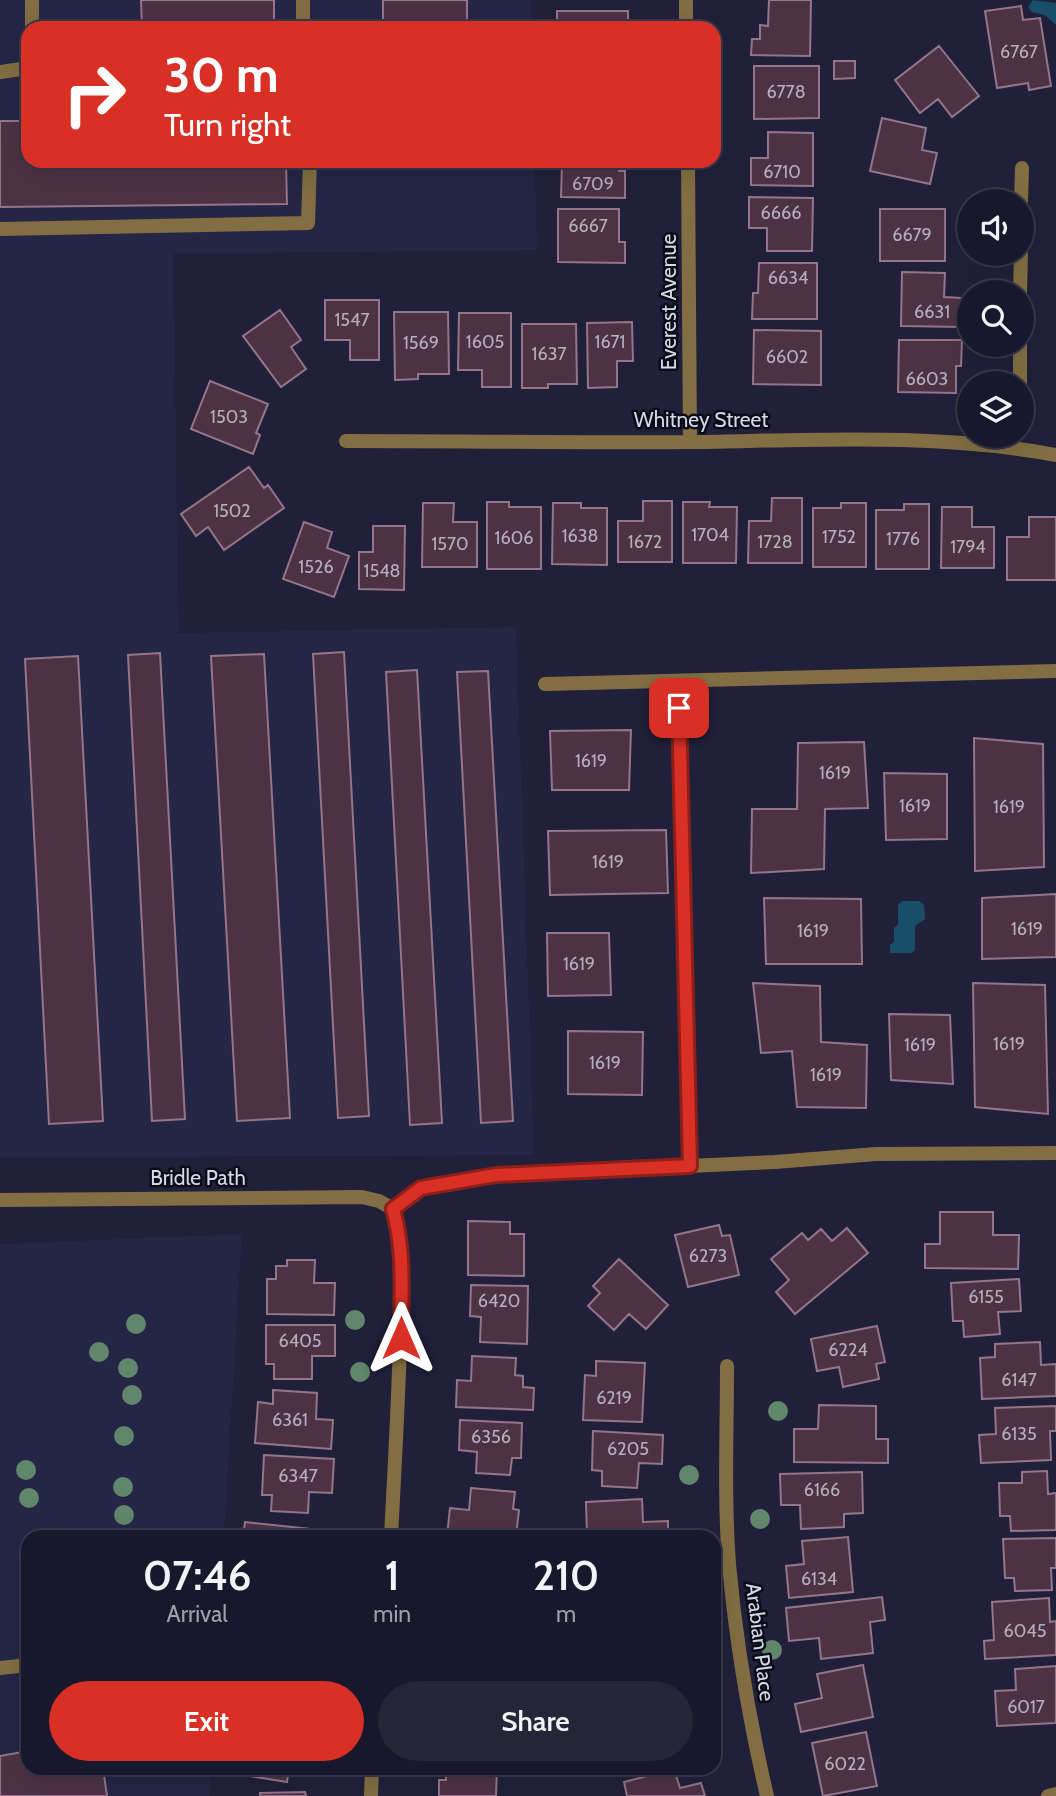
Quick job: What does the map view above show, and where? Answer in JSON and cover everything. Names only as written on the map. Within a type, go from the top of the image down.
[{"type":"street","points":[[32,0],[32,21]]},
{"type":"street","points":[[303,0],[303,21]]},
{"type":"street","points":[[686,0],[686,21]]},
{"type":"street","points":[[0,72],[21,69]]},
{"type":"street","points":[[0,229],[309,223],[310,168]]},
{"type":"street","name":"Everest Avenue","points":[[688,168],[690,442]]},
{"type":"street","points":[[1021,189],[1022,168]]},
{"type":"street","name":"Whitney Street","points":[[346,441],[957,441]]},
{"type":"street","name":"Whitney Street","points":[[1034,447],[1056,455]]},
{"type":"street","points":[[545,684],[1056,671]]},
{"type":"street","points":[[678,681],[690,1166]]},
{"type":"street","points":[[391,1530],[401,1338],[401,1252],[399,1229],[393,1209],[421,1188],[496,1175],[876,1154],[1056,1153]]},
{"type":"street","name":"Bridle Path","points":[[0,1200],[362,1197],[379,1201],[393,1209]]},
{"type":"street","name":"Arabian Place","points":[[727,1366],[729,1562],[739,1658],[751,1730],[767,1796]]},
{"type":"street","points":[[0,1668],[21,1666]]},
{"type":"street","points":[[371,1796],[372,1775]]},
{"type":"street","points":[[1048,1796],[1056,1794]]},
{"type":"shaded area","points":[[0,0],[531,0],[532,21],[21,21],[21,168],[535,168],[537,250],[174,254],[178,633],[516,627],[534,1155],[0,1158]]},
{"type":"shaded area","points":[[242,1234],[224,1530],[21,1530],[21,1775],[210,1775],[209,1796],[0,1796],[0,1244]]},
{"type":"water","points":[[1033,0],[1056,3],[1056,25],[1045,15],[1032,12],[1028,7]]},
{"type":"water","points":[[902,901],[919,901],[924,905],[925,919],[915,926],[915,950],[912,953],[890,953],[890,945],[894,942],[894,928],[898,925],[898,905]]},
{"type":"building","points":[[141,0],[274,0],[274,21],[142,21]]},
{"type":"building","points":[[383,0],[467,0],[467,21],[383,21]]},
{"type":"building","points":[[769,0],[811,0],[810,56],[751,55],[752,39],[760,39],[760,25],[768,26]]},
{"type":"building","points":[[1021,6],[1023,20],[1040,18],[1051,86],[1029,90],[1028,83],[997,88],[985,11]]},
{"type":"building","points":[[557,11],[628,11],[628,21],[557,21]]},
{"type":"building","points":[[939,46],[979,96],[952,117],[938,99],[920,113],[895,80]]},
{"type":"building","points":[[834,61],[855,61],[855,78],[834,79]]},
{"type":"building","points":[[754,66],[819,66],[819,118],[754,119]]},
{"type":"building","points":[[882,118],[926,128],[922,150],[937,153],[930,184],[870,171]]},
{"type":"building","points":[[0,121],[21,121],[21,168],[286,168],[287,204],[0,207]]},
{"type":"building","points":[[768,132],[813,133],[813,186],[751,185],[751,158],[768,158]]},
{"type":"building","points":[[562,168],[619,168],[619,171],[625,171],[625,198],[561,197]]},
{"type":"building","points":[[749,197],[813,198],[812,251],[767,251],[767,228],[749,228]]},
{"type":"building","points":[[558,209],[619,209],[619,242],[625,242],[625,263],[558,262]]},
{"type":"building","points":[[880,209],[945,209],[945,261],[880,261]]},
{"type":"building","points":[[759,263],[817,263],[817,319],[752,319],[753,293],[758,293]]},
{"type":"building","points":[[902,272],[945,273],[944,297],[957,298],[957,327],[901,326]]},
{"type":"building","points":[[325,300],[379,300],[379,360],[350,360],[350,340],[325,340]]},
{"type":"building","points":[[280,310],[301,340],[291,347],[306,369],[281,387],[243,336]]},
{"type":"building","points":[[394,312],[448,312],[449,374],[418,374],[418,379],[395,380]]},
{"type":"building","points":[[459,313],[511,313],[511,387],[482,387],[482,370],[458,370]]},
{"type":"building","points":[[632,322],[633,361],[617,361],[617,387],[588,388],[587,323]]},
{"type":"building","points":[[522,324],[576,324],[577,384],[548,384],[548,388],[522,388]]},
{"type":"building","points":[[754,330],[821,331],[821,385],[753,384]]},
{"type":"building","points":[[899,340],[957,340],[957,357],[961,357],[961,366],[956,366],[956,393],[898,392]]},
{"type":"building","points":[[210,381],[268,404],[256,433],[260,435],[253,454],[191,429]]},
{"type":"building","points":[[249,467],[264,488],[268,485],[284,508],[224,550],[208,527],[196,536],[181,514]]},
{"type":"building","points":[[772,498],[802,498],[802,563],[748,563],[749,521],[771,521]]},
{"type":"building","points":[[643,501],[672,501],[672,562],[618,562],[618,521],[643,521]]},
{"type":"building","points":[[487,502],[509,502],[509,507],[541,507],[541,569],[487,569]]},
{"type":"building","points":[[683,502],[710,502],[709,507],[737,507],[736,563],[683,563]]},
{"type":"building","points":[[423,503],[454,503],[453,522],[477,522],[477,567],[422,567]]},
{"type":"building","points":[[553,503],[581,503],[581,508],[607,508],[607,565],[552,564]]},
{"type":"building","points":[[841,503],[866,503],[866,567],[813,567],[813,508],[841,508]]},
{"type":"building","points":[[904,504],[929,504],[929,569],[876,569],[876,510],[904,510]]},
{"type":"building","points":[[942,507],[972,507],[972,527],[994,527],[994,568],[941,568]]},
{"type":"building","points":[[1029,517],[1056,517],[1056,580],[1007,580],[1007,537],[1029,537]]},
{"type":"building","points":[[304,522],[332,532],[327,548],[349,556],[334,597],[283,579]]},
{"type":"building","points":[[373,526],[405,526],[404,590],[359,589],[359,552],[373,552]]},
{"type":"building","points":[[344,652],[369,1116],[338,1118],[313,654]]},
{"type":"building","points":[[160,653],[185,1119],[152,1121],[128,655]]},
{"type":"building","points":[[264,654],[290,1118],[237,1121],[211,656]]},
{"type":"building","points":[[78,656],[103,1121],[49,1124],[25,659]]},
{"type":"building","points":[[417,670],[442,1123],[410,1125],[386,672]]},
{"type":"building","points":[[488,671],[513,1121],[481,1123],[457,672]]},
{"type":"building","points":[[631,730],[629,790],[552,790],[550,731]]},
{"type":"building","points":[[974,738],[1043,744],[1044,867],[975,871]]},
{"type":"building","points":[[864,742],[868,808],[825,809],[824,869],[751,873],[752,809],[797,809],[798,743]]},
{"type":"building","points":[[884,773],[947,774],[947,839],[886,840]]},
{"type":"building","points":[[666,830],[668,893],[550,895],[548,831]]},
{"type":"building","points":[[1056,894],[1056,957],[982,959],[982,898]]},
{"type":"building","points":[[764,898],[861,899],[862,964],[766,964]]},
{"type":"building","points":[[547,933],[609,933],[611,995],[548,996]]},
{"type":"building","points":[[753,983],[820,986],[821,1042],[867,1045],[866,1108],[797,1107],[792,1051],[761,1053]]},
{"type":"building","points":[[973,983],[1045,985],[1048,1114],[975,1107]]},
{"type":"building","points":[[889,1014],[950,1015],[953,1084],[891,1080]]},
{"type":"building","points":[[568,1031],[643,1032],[642,1095],[568,1094]]},
{"type":"building","points":[[940,1212],[993,1212],[993,1235],[1019,1235],[1018,1269],[925,1268],[925,1244],[940,1244]]},
{"type":"building","points":[[468,1221],[510,1222],[510,1234],[524,1234],[524,1276],[468,1275]]},
{"type":"building","points":[[719,1225],[722,1236],[730,1235],[739,1275],[688,1287],[675,1235]]},
{"type":"building","points":[[847,1228],[868,1253],[795,1314],[776,1292],[789,1280],[771,1259],[802,1233],[808,1240],[821,1229],[832,1241]]},
{"type":"building","points":[[619,1259],[668,1305],[646,1329],[629,1314],[614,1330],[588,1306],[600,1293],[593,1286]]},
{"type":"building","points":[[287,1260],[315,1260],[314,1283],[335,1283],[334,1315],[267,1314],[267,1279],[276,1279],[276,1266],[287,1266]]},
{"type":"building","points":[[1019,1279],[1021,1311],[998,1312],[1000,1334],[964,1337],[963,1321],[953,1321],[951,1283]]},
{"type":"building","points":[[471,1285],[528,1286],[527,1344],[480,1342],[481,1317],[470,1316]]},
{"type":"building","points":[[266,1325],[335,1325],[335,1356],[312,1356],[312,1379],[274,1379],[274,1364],[266,1364]]},
{"type":"building","points":[[877,1326],[885,1362],[876,1364],[879,1379],[843,1387],[839,1367],[817,1371],[811,1339]]},
{"type":"building","points":[[1040,1342],[1041,1365],[1056,1364],[1056,1396],[982,1399],[980,1358],[995,1357],[995,1344]]},
{"type":"building","points":[[472,1356],[516,1358],[515,1375],[523,1376],[523,1387],[534,1388],[533,1410],[456,1407],[457,1380],[471,1381]]},
{"type":"building","points":[[596,1361],[645,1363],[642,1422],[583,1420],[585,1375],[596,1376]]},
{"type":"building","points":[[273,1390],[317,1393],[316,1419],[333,1420],[331,1449],[255,1443],[258,1402],[273,1404]]},
{"type":"building","points":[[819,1405],[876,1406],[876,1439],[888,1439],[888,1463],[794,1462],[794,1429],[818,1429]]},
{"type":"building","points":[[1056,1406],[1056,1431],[1050,1431],[1051,1460],[981,1463],[979,1435],[996,1434],[995,1408]]},
{"type":"building","points":[[460,1420],[522,1423],[521,1458],[512,1458],[510,1475],[476,1473],[477,1452],[459,1450]]},
{"type":"building","points":[[593,1431],[663,1435],[662,1464],[639,1463],[637,1488],[602,1486],[602,1471],[592,1470]]},
{"type":"building","points":[[264,1455],[334,1459],[332,1493],[309,1492],[308,1513],[271,1511],[272,1495],[262,1495]]},
{"type":"building","points":[[1047,1471],[1048,1494],[1056,1493],[1056,1530],[1011,1531],[1010,1516],[1000,1516],[999,1483],[1022,1483],[1022,1472]]},
{"type":"building","points":[[862,1472],[863,1513],[844,1514],[844,1527],[801,1529],[800,1505],[781,1505],[780,1474]]},
{"type":"building","points":[[471,1488],[515,1492],[513,1509],[519,1510],[517,1530],[448,1530],[450,1508],[469,1510]]},
{"type":"building","points":[[642,1499],[643,1522],[668,1521],[668,1530],[587,1530],[586,1502]]},
{"type":"building","points":[[245,1522],[320,1530],[244,1530]]},
{"type":"building","points":[[848,1537],[853,1592],[789,1598],[786,1566],[804,1564],[802,1541]]},
{"type":"building","points":[[1056,1538],[1056,1568],[1051,1568],[1052,1590],[1015,1591],[1014,1578],[1005,1578],[1003,1539]]},
{"type":"building","points":[[882,1597],[885,1620],[870,1622],[873,1653],[821,1659],[819,1638],[789,1641],[786,1608]]},
{"type":"building","points":[[1049,1598],[1050,1622],[1056,1621],[1056,1655],[985,1659],[984,1641],[994,1640],[992,1602]]},
{"type":"building","points":[[863,1665],[873,1717],[801,1732],[795,1704],[822,1698],[817,1674]]},
{"type":"building","points":[[1056,1666],[1056,1723],[997,1726],[995,1691],[1016,1690],[1015,1669]]},
{"type":"building","points":[[866,1732],[877,1786],[823,1796],[812,1743]]},
{"type":"building","points":[[21,1752],[21,1775],[104,1775],[107,1796],[0,1796],[0,1756]]},
{"type":"building","points":[[243,1775],[288,1775],[287,1782]]},
{"type":"building","points":[[446,1775],[497,1775],[496,1796],[439,1796],[439,1780],[446,1780]]},
{"type":"building","points":[[651,1775],[676,1775],[680,1788],[701,1783],[705,1796],[627,1796],[624,1782]]},
{"type":"building","points":[[305,1792],[306,1796],[260,1796],[260,1793]]},
{"type":"route","points":[[401,1338],[401,1252],[399,1229],[393,1209],[421,1188],[496,1175],[690,1166],[679,708]]}]
